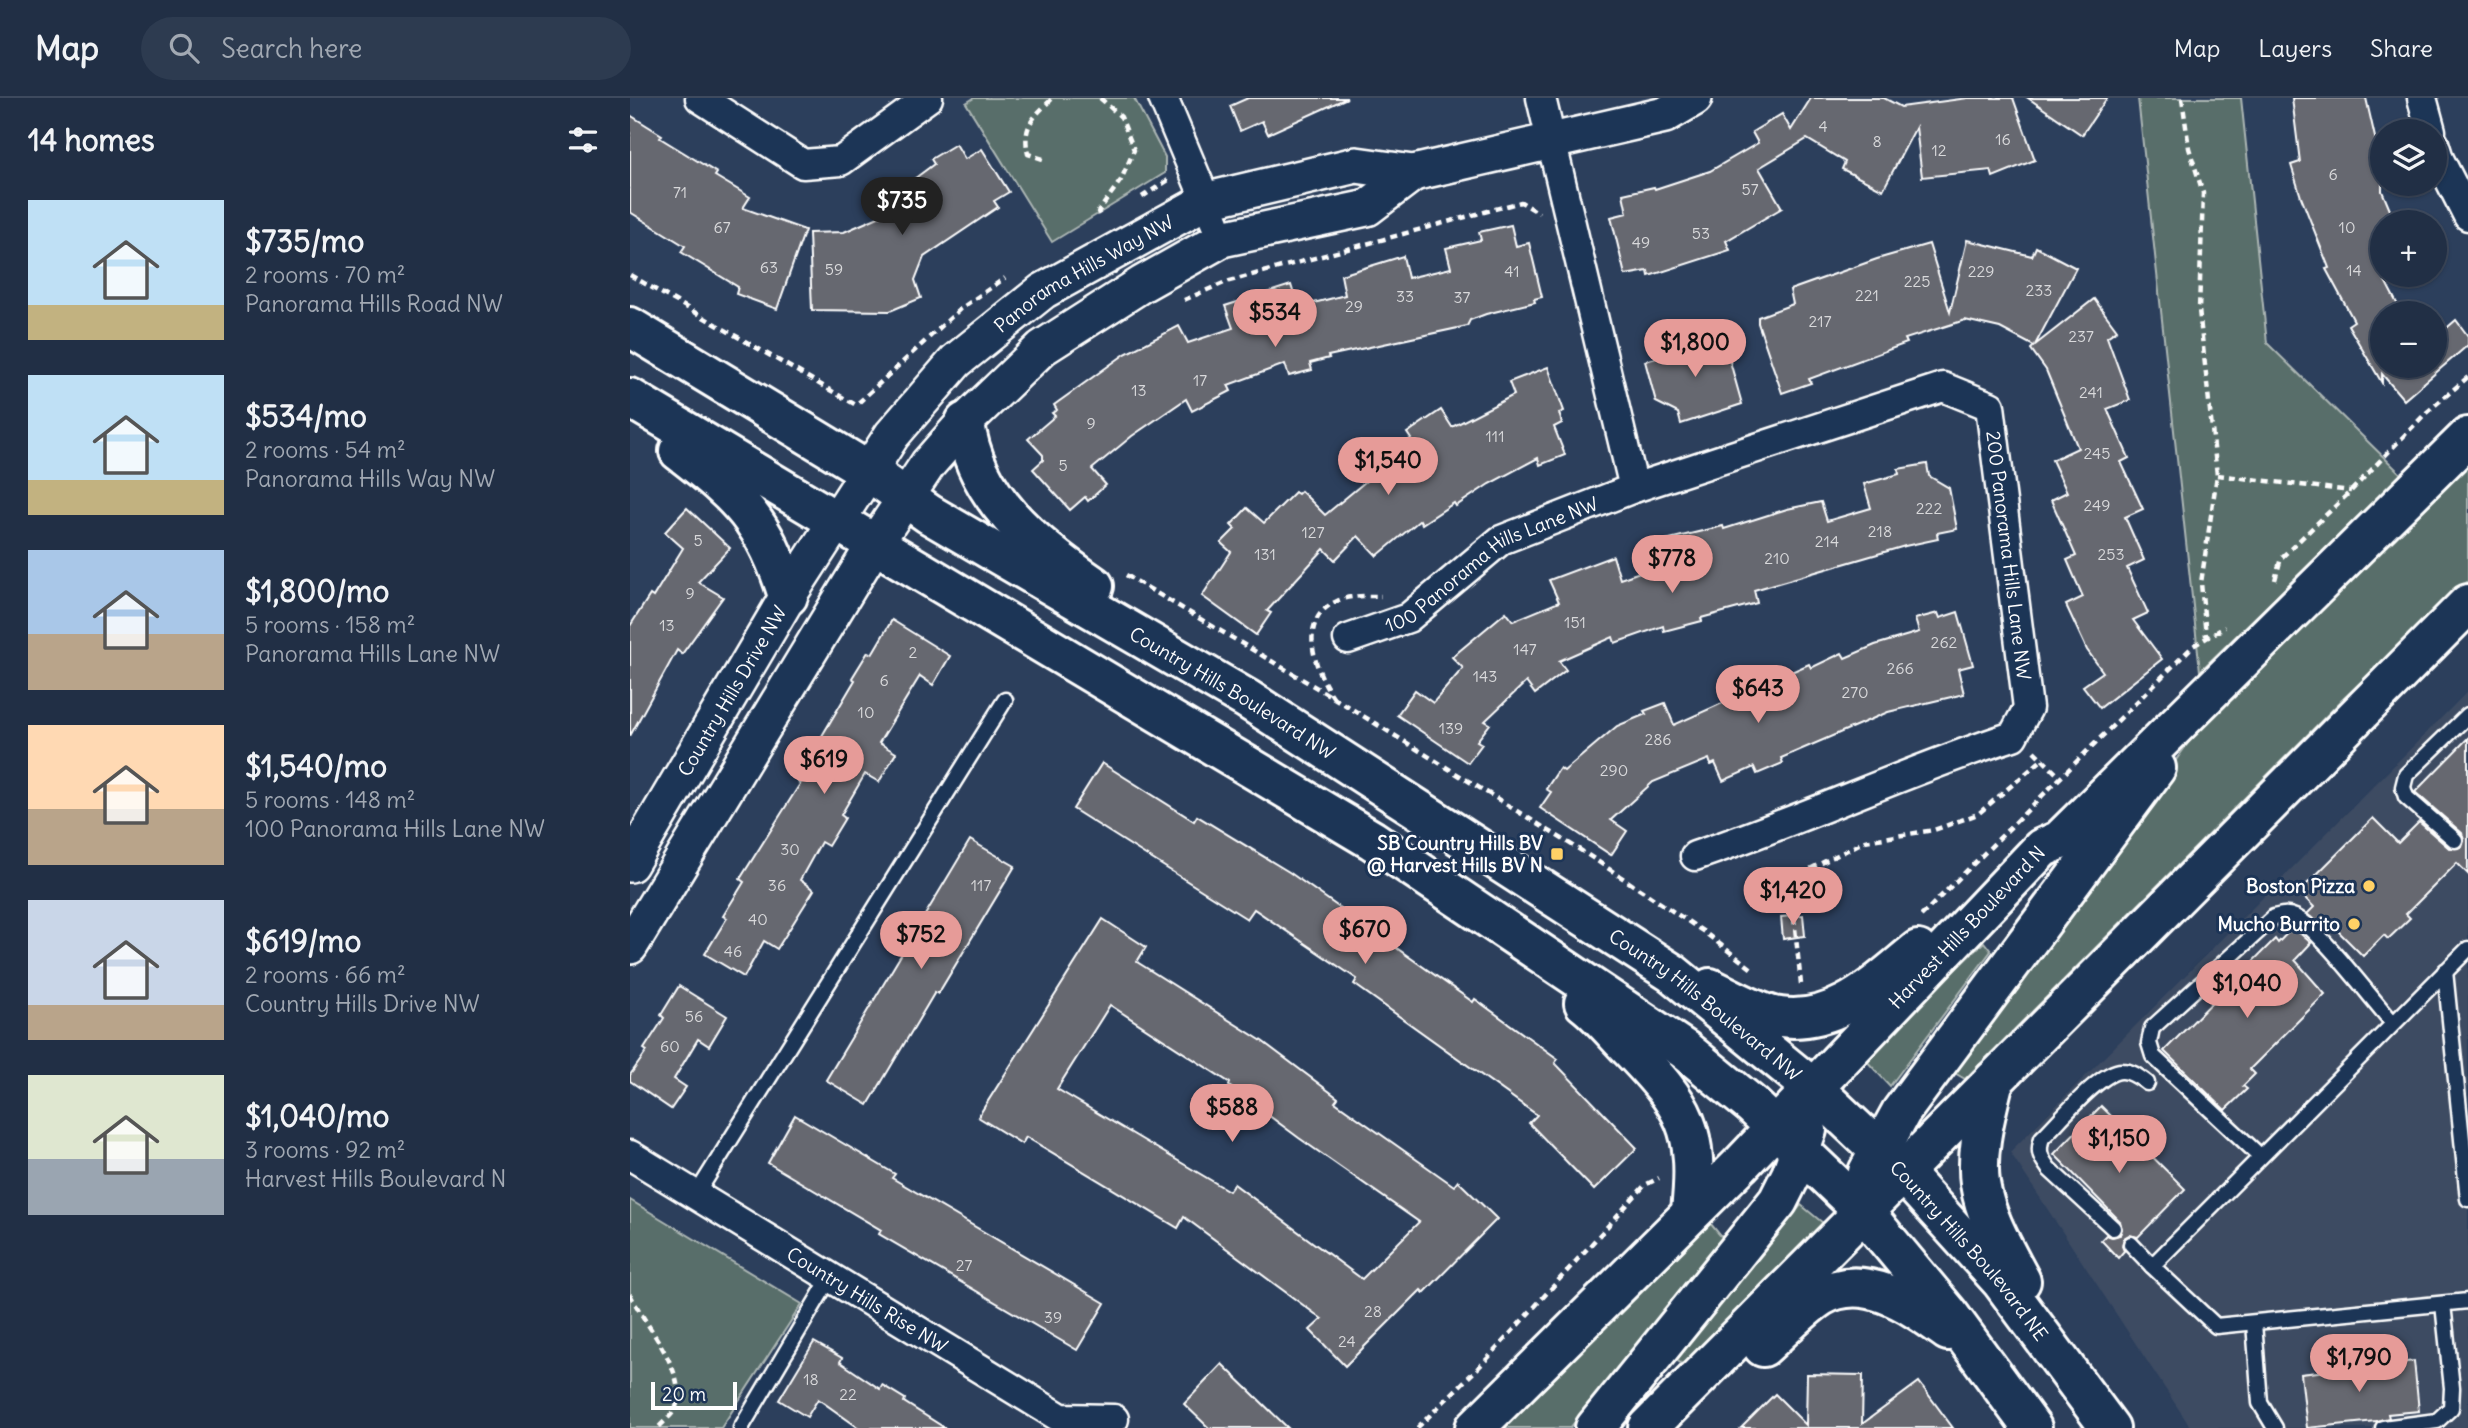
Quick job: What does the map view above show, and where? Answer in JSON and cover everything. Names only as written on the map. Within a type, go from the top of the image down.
[{"type":"main road","name":"Country Hills Boulevard NW","points":[[630,327],[868,471],[905,499],[1247,699],[1672,973],[1814,1089]]},
{"type":"main road","points":[[630,398],[876,542],[1408,863],[1685,1050],[1752,1105],[1864,1212],[1977,1352],[2032,1428]]},
{"type":"main road","points":[[630,414],[730,490],[763,533],[788,596]]},
{"type":"main road","points":[[965,422],[974,464],[1009,518],[1067,568],[1195,655],[1247,699]]},
{"type":"main road","name":"Harvest Hills Boulevard N","points":[[1814,1089],[2042,848],[2060,840],[2468,437]]},
{"type":"main road","points":[[1648,1428],[1864,1212],[1863,1189],[1891,1162],[1994,1080],[2468,604]]},
{"type":"main road","points":[[1891,1162],[1901,1112],[2129,809],[2203,699]]},
{"type":"main road","points":[[1672,973],[1780,1017],[1837,1009],[1855,1002],[1943,930],[1996,872],[2042,848]]},
{"type":"main road","points":[[1408,863],[1438,897],[1588,1006],[1668,1088],[1682,1111],[1694,1151],[1691,1211]]},
{"type":"main road","points":[[1994,1080],[1978,1147],[1976,1167],[1980,1192],[1999,1242],[2070,1372]]},
{"type":"main road","points":[[1475,1428],[1691,1211],[1788,1140],[1813,1111],[1814,1089]]},
{"type":"main road","name":"Country Hills Boulevard NE","points":[[1814,1089],[1891,1162],[2001,1281],[2110,1428]]},
{"type":"main road","points":[[1595,1428],[1778,1201],[1788,1140]]},
{"type":"main road","points":[[1673,1428],[1821,1297],[1841,1291],[1878,1289],[1895,1297],[1977,1352]]},
{"type":"street","points":[[701,98],[803,164],[841,161],[928,98]]},
{"type":"street","points":[[1163,98],[1208,200],[1222,239]]},
{"type":"street","points":[[1541,98],[1634,488]]},
{"type":"street","name":"Panorama Hills Way NW","points":[[838,520],[912,408],[956,361],[1043,291],[1208,200],[1356,165],[1413,173],[1665,115],[1694,98]]},
{"type":"street","points":[[2422,98],[2428,119]]},
{"type":"street","name":"Panorama Hills Way NW","points":[[876,542],[944,442],[1042,348],[1142,284],[1222,239],[1367,208],[1413,173]]},
{"type":"street","points":[[2447,175],[2468,216]]},
{"type":"street","name":"200 Panorama Hills Lane NW","points":[[1634,488],[1943,387],[1990,406],[2028,708],[2013,736]]},
{"type":"street","name":"100 Panorama Hills Lane NW","points":[[1348,639],[1408,618],[1501,540],[1634,488]]},
{"type":"street","name":"Country Hills Drive NW","points":[[630,864],[788,596],[838,520]]},
{"type":"street","points":[[630,946],[876,542]]},
{"type":"street","points":[[1695,856],[1773,830],[1952,756],[2013,736]]},
{"type":"street","name":"Country Hills Rise NW","points":[[630,1155],[1061,1418],[1114,1419]]},
{"type":"lane","points":[[696,1195],[1005,700]]},
{"type":"lane","points":[[2455,840],[2406,797],[2403,787],[2406,775],[2468,715]]},
{"type":"lane","points":[[2260,1156],[2152,1056],[2149,1043],[2152,1028],[2274,917],[2286,914],[2298,918],[2315,933],[2393,1023]]},
{"type":"lane","points":[[2152,1266],[2468,949]]},
{"type":"lane","points":[[2445,971],[2468,1199]]},
{"type":"lane","points":[[2113,1228],[2049,1169],[2040,1157],[2039,1146],[2042,1138],[2104,1077],[2122,1070],[2147,1083]]},
{"type":"lane","points":[[2131,1244],[2216,1326],[2468,1301]]},
{"type":"lane","points":[[741,1428],[831,1276]]},
{"type":"lane","points":[[2383,1428],[2437,1421],[2451,1408],[2452,1388],[2443,1304]]},
{"type":"lane","points":[[2254,1322],[2260,1403],[2275,1428]]},
{"type":"path","points":[[1043,159],[1028,155],[1024,137],[1032,118],[1053,98]]},
{"type":"path","points":[[1100,98],[1121,117],[1133,150],[1121,180],[1098,212],[1102,219]]},
{"type":"path","points":[[2182,98],[2189,148],[2203,193],[2199,310],[2217,475],[2201,583],[2206,636]]},
{"type":"path","points":[[1174,304],[1226,282],[1521,202],[1541,215]]},
{"type":"path","points":[[630,275],[856,405]]},
{"type":"path","points":[[2274,584],[2281,558],[2351,491],[2426,413],[2468,377]]},
{"type":"path","points":[[2217,475],[2351,491]]},
{"type":"path","points":[[1124,574],[1334,698],[1586,853],[1703,932],[1754,971]]},
{"type":"path","points":[[1334,698],[1313,655],[1311,639],[1316,620],[1336,601],[1387,595]]},
{"type":"path","points":[[1920,917],[2206,636],[2235,622]]},
{"type":"path","points":[[2013,736],[2043,758],[2060,777]]},
{"type":"path","points":[[1802,992],[1793,909],[1808,870],[1865,841],[1934,830],[1978,814],[2043,758]]},
{"type":"path","points":[[1417,1428],[1488,1358],[1645,1185],[1662,1177],[1665,1170]]},
{"type":"path","points":[[630,1294],[641,1319],[673,1363],[677,1392],[676,1409],[658,1428]]},
{"type":"shaded area","points":[[2468,691],[2468,1428],[2191,1428],[2010,1152]]},
{"type":"green space","points":[[974,98],[1134,98],[1165,157],[1165,173],[1052,242],[966,103]]},
{"type":"green space","points":[[2138,98],[2241,98],[2267,343],[2402,475],[2200,671]]},
{"type":"green space","points":[[2468,458],[2468,581],[2342,700],[1965,1079],[1953,1072],[2221,697]]},
{"type":"green space","points":[[1984,942],[1991,951],[1890,1086],[1863,1057]]},
{"type":"green space","points":[[630,1200],[802,1304],[721,1428],[630,1428]]},
{"type":"green space","points":[[1801,1205],[1823,1223],[1684,1365],[1676,1360]]},
{"type":"green space","points":[[1710,1223],[1725,1241],[1570,1428],[1500,1428]]},
{"type":"building","points":[[1248,98],[1347,98],[1268,134],[1262,121],[1240,131],[1230,106]]},
{"type":"building","points":[[1811,98],[1884,98],[1901,107],[1968,98],[2013,98],[2035,160],[1993,177],[1991,170],[1922,177],[1916,127],[1883,190],[1842,169],[1845,162],[1807,139],[1759,168],[1782,208],[1726,241],[1730,250],[1649,276],[1648,271],[1625,275],[1611,217],[1627,213],[1623,194],[1654,187],[1655,189],[1710,171],[1758,143],[1752,132],[1782,114],[1791,130]]},
{"type":"building","points":[[2028,98],[2107,98],[2082,135]]},
{"type":"building","points":[[2292,98],[2366,98],[2371,119],[2370,196],[2384,196],[2390,210],[2370,210],[2370,287],[2388,287],[2396,301],[2370,301],[2370,363],[2348,325],[2354,321],[2326,269],[2329,268],[2291,165],[2300,162]]},
{"type":"building","points":[[630,115],[662,135],[660,138],[717,173],[715,176],[750,197],[743,208],[805,230],[777,309],[736,294],[738,287],[681,252],[685,246],[630,212]]},
{"type":"building","points":[[956,144],[965,159],[982,149],[1009,192],[994,201],[998,207],[924,257],[915,280],[921,298],[890,311],[812,310],[809,233],[844,232],[913,202],[902,188],[934,164],[931,159]]},
{"type":"building","points":[[1511,225],[1516,246],[1529,243],[1542,297],[1534,299],[1535,302],[1486,314],[1470,320],[1467,326],[1328,356],[1329,358],[1310,363],[1312,370],[1289,376],[1285,364],[1228,385],[1231,391],[1192,411],[1186,399],[1132,436],[1092,469],[1106,485],[1088,501],[1085,497],[1070,510],[1033,469],[1043,460],[1043,455],[1028,439],[1055,416],[1052,413],[1057,410],[1054,405],[1125,354],[1179,326],[1188,343],[1233,328],[1225,306],[1291,285],[1298,307],[1345,295],[1341,275],[1403,256],[1408,278],[1451,268],[1446,248],[1481,240],[1479,232]]},
{"type":"building","points":[[1967,240],[2032,256],[2036,247],[2076,268],[2035,345],[2094,299],[2117,330],[2107,337],[2130,400],[2107,409],[2129,458],[2121,462],[2143,509],[2125,517],[2144,560],[2127,568],[2148,613],[2133,620],[2162,659],[2100,708],[2083,686],[2103,672],[2087,650],[2066,605],[2083,597],[2067,560],[2076,556],[2051,500],[2067,492],[2052,460],[2078,448],[2046,370],[2031,349],[2034,346],[2000,328],[1965,320],[1905,339],[1907,343],[1809,379],[1811,383],[1782,393],[1758,323],[1758,317],[1793,304],[1790,290],[1929,244],[1950,312]]},
{"type":"building","points":[[2456,320],[2468,336],[2468,345],[2447,363],[2447,328]]},
{"type":"building","points":[[1722,333],[1742,404],[1681,424],[1678,413],[1656,402],[1645,361],[1664,356],[1663,350]]},
{"type":"building","points":[[1548,367],[1564,411],[1559,413],[1562,423],[1554,427],[1565,455],[1540,465],[1538,458],[1489,484],[1456,506],[1454,503],[1422,524],[1420,520],[1377,556],[1358,536],[1335,560],[1324,549],[1267,611],[1271,613],[1256,635],[1202,596],[1231,552],[1221,543],[1235,529],[1231,525],[1247,508],[1264,523],[1295,492],[1298,494],[1301,491],[1325,515],[1389,462],[1385,457],[1411,439],[1407,433],[1441,410],[1452,427],[1514,395],[1509,382]]},
{"type":"building","points":[[2385,378],[2430,378],[2404,400]]},
{"type":"building","points":[[1927,464],[1929,476],[1949,488],[1957,529],[1937,533],[1938,539],[1754,590],[1757,603],[1664,631],[1663,626],[1615,643],[1613,637],[1559,661],[1566,670],[1535,694],[1526,682],[1485,721],[1490,724],[1477,741],[1482,744],[1468,763],[1397,715],[1415,690],[1433,703],[1463,668],[1452,657],[1506,612],[1513,621],[1559,602],[1549,580],[1613,556],[1620,579],[1663,564],[1657,542],[1723,526],[1724,529],[1787,509],[1821,502],[1827,521],[1871,508],[1864,484],[1899,474],[1898,469]]},
{"type":"building","points":[[687,508],[730,548],[698,582],[723,597],[682,654],[677,650],[630,736],[630,626],[650,595],[653,597],[683,548],[665,532]]},
{"type":"building","points":[[1958,612],[1973,665],[1958,669],[1964,694],[1888,712],[1781,758],[1783,763],[1757,774],[1754,767],[1723,781],[1715,763],[1711,765],[1709,759],[1653,782],[1611,820],[1627,831],[1611,855],[1540,808],[1551,792],[1546,789],[1560,768],[1564,771],[1617,726],[1646,714],[1644,711],[1665,703],[1674,725],[1809,664],[1811,668],[1842,653],[1845,658],[1875,645],[1919,632],[1915,619],[1938,613],[1940,618]]},
{"type":"building","points":[[892,620],[950,656],[933,685],[920,676],[879,743],[896,753],[879,782],[865,774],[841,815],[845,818],[828,846],[821,842],[800,880],[814,890],[777,949],[764,941],[744,977],[705,954],[727,918],[723,916],[744,882],[740,879],[800,784],[798,782],[816,746],[855,680],[852,678],[868,652],[872,654]]},
{"type":"building","points":[[2468,738],[2468,874],[2457,863],[2406,914],[2410,918],[2388,939],[2384,935],[2363,956],[2330,923],[2325,929],[2307,914],[2314,907],[2299,892],[2373,818],[2398,843],[2419,822],[2449,848],[2462,847],[2462,833],[2415,792]]},
{"type":"building","points":[[1102,763],[1194,821],[1197,816],[1289,872],[1473,1002],[1475,999],[1558,1059],[1555,1063],[1637,1148],[1594,1190],[1529,1123],[1537,1115],[1354,984],[1357,979],[1254,909],[1247,919],[1073,809]]},
{"type":"building","points":[[970,840],[1015,866],[938,994],[935,992],[868,1105],[826,1080]]},
{"type":"building","points":[[1803,915],[1805,936],[1783,939],[1781,917]]},
{"type":"building","points":[[1103,919],[1146,947],[1137,962],[1262,1041],[1338,1098],[1335,1102],[1454,1186],[1458,1181],[1497,1219],[1424,1293],[1421,1290],[1345,1366],[1310,1330],[1322,1319],[1184,1217],[1178,1228],[1026,1137],[1022,1144],[978,1117]],"holes":[[[1110,1005],[1230,1083],[1229,1086],[1299,1138],[1419,1222],[1362,1279],[1234,1184],[1229,1191],[1057,1089]]]},
{"type":"building","points":[[2293,927],[2311,943],[2295,960],[2325,994],[2250,1069],[2255,1074],[2243,1086],[2247,1089],[2225,1110],[2164,1051],[2275,939],[2278,943]]},
{"type":"building","points":[[679,986],[727,1016],[709,1046],[698,1039],[674,1079],[686,1087],[671,1109],[630,1081],[630,1075],[647,1051],[644,1049],[664,1018],[661,1015]]},
{"type":"building","points":[[2101,1106],[2185,1189],[2138,1237],[2129,1235],[2124,1238],[2124,1251],[2118,1258],[2101,1240],[2106,1235],[2120,1235],[2120,1221],[2054,1154]]},
{"type":"building","points":[[795,1115],[895,1174],[892,1178],[1105,1303],[1077,1350],[879,1234],[881,1230],[768,1163]]},
{"type":"building","points":[[814,1342],[842,1358],[840,1362],[880,1389],[882,1385],[945,1428],[859,1428],[818,1399],[807,1417],[779,1400]]},
{"type":"building","points":[[2414,1361],[2419,1411],[2388,1414],[2389,1418],[2376,1421],[2307,1428],[2301,1374]]},
{"type":"building","points":[[1222,1364],[1288,1428],[1209,1428],[1184,1404]]},
{"type":"building","points":[[1807,1374],[1863,1375],[1862,1424],[1919,1382],[1953,1428],[1741,1428],[1775,1394],[1806,1425]]},
{"type":"place","name":"SB Country Hills BV @ Harvest Hills BV N","points":[[1557,854]]},
{"type":"place","name":"Boston Pizza","points":[[2369,886]]},
{"type":"place","name":"Mucho Burrito","points":[[2354,924]]}]
